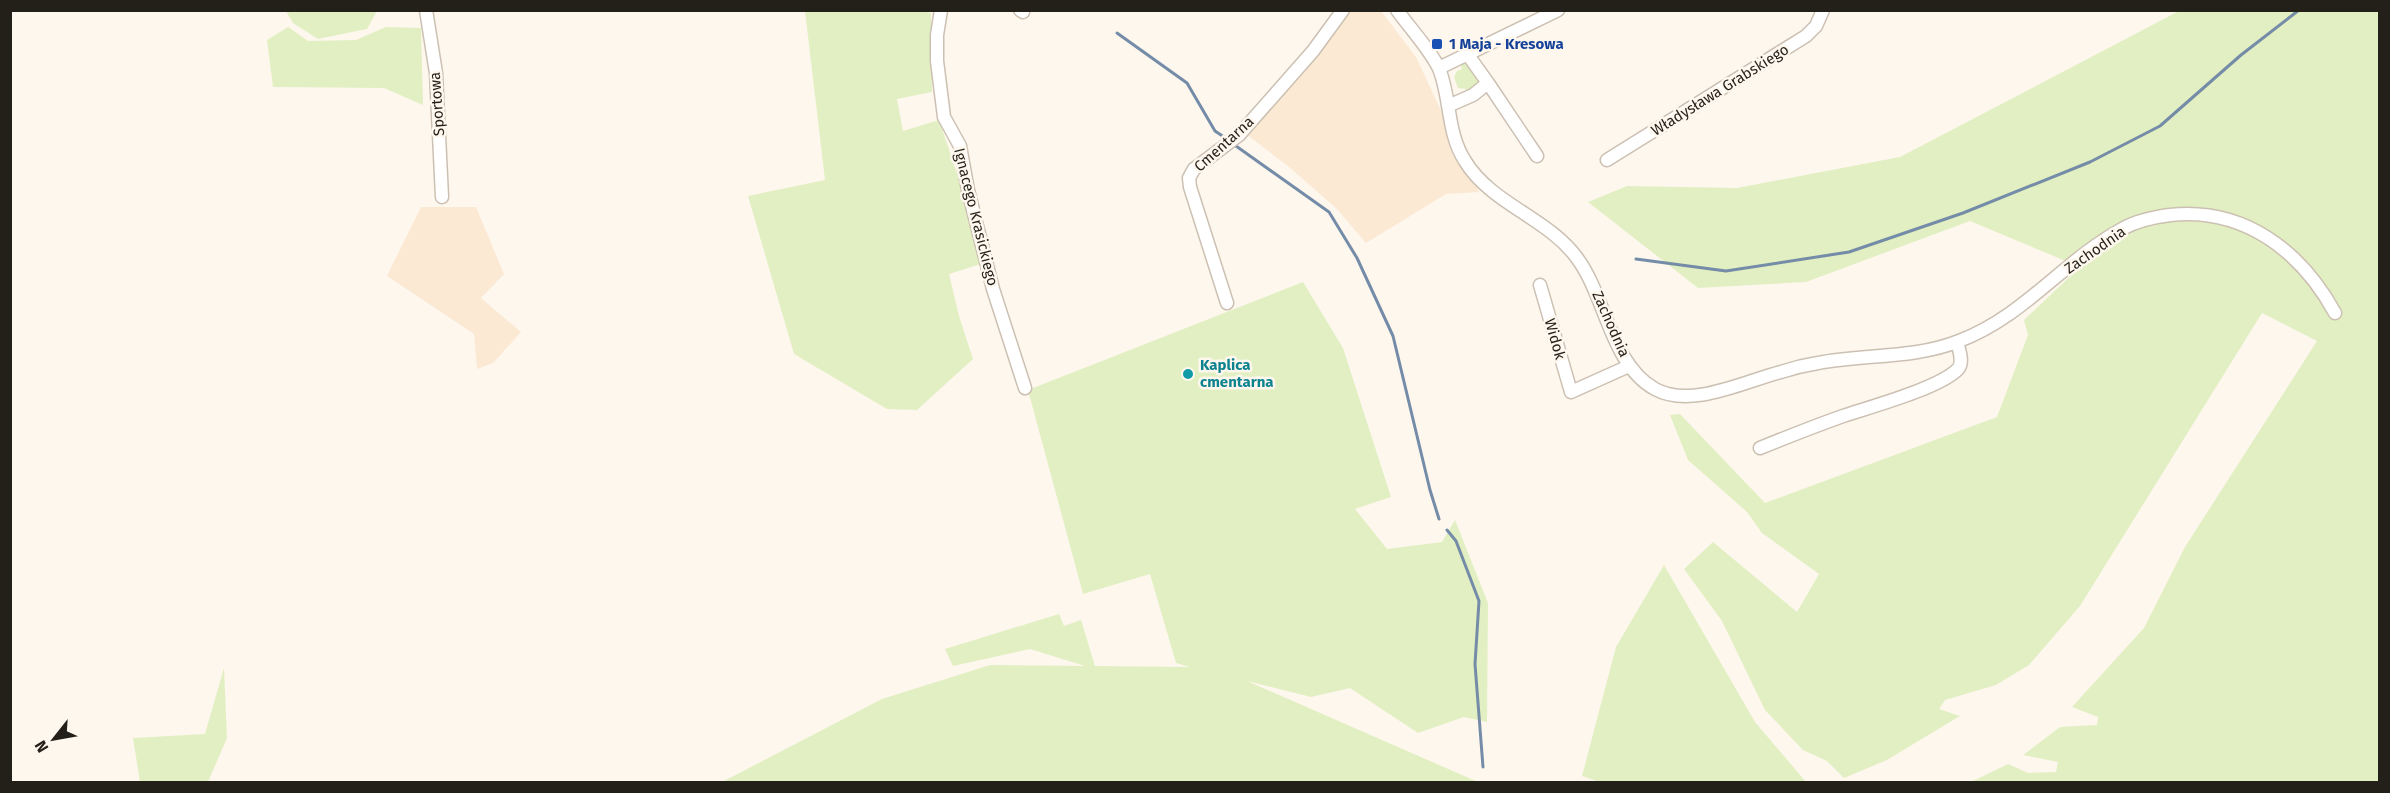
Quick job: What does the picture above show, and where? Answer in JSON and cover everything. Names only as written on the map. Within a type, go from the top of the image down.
[{"type":"street","name":"Sportowa","points":[[426,10],[436,73],[442,197]]},
{"type":"street","name":"Ignacego Krasickiego","points":[[941,10],[937,35],[937,61],[944,117],[960,146],[968,190],[993,289],[1025,388]]},
{"type":"street","name":"Cmentarna","points":[[1227,303],[1189,178],[1194,169],[1239,135],[1313,51],[1343,10]]},
{"type":"street","points":[[1397,10],[1439,68],[1558,10]]},
{"type":"street","name":"Władysława Grabskiego","points":[[1607,160],[1806,36],[1816,26],[1822,10]]},
{"type":"street","points":[[1468,55],[1537,156]]},
{"type":"street","name":"Zachodnia","points":[[1439,68],[1456,143],[1465,161],[1476,175],[1507,202],[1564,243],[1576,256],[1592,283],[1629,366],[1643,382],[1672,395],[1700,396],[1820,362],[1929,350],[1957,342],[1993,326],[2080,258],[2124,228],[2162,216],[2202,214],[2237,222],[2254,229],[2283,248],[2308,272],[2335,314]]},
{"type":"street","points":[[1448,105],[1473,95],[1488,83]]},
{"type":"street","name":"Widok","points":[[1540,285],[1571,392],[1629,366]]},
{"type":"street","points":[[1760,448],[1834,419],[1892,400],[1949,375],[1961,363],[1957,342]]},
{"type":"shaded area","points":[[1349,11],[1381,11],[1416,57],[1479,192],[1446,194],[1366,243],[1336,208],[1289,167],[1246,134],[1310,63]]},
{"type":"shaded area","points":[[421,207],[476,207],[504,274],[481,298],[521,332],[493,363],[477,369],[474,334],[387,276]]},
{"type":"green space","points":[[919,10],[931,13],[932,92],[897,99],[903,131],[939,120],[960,182],[981,264],[949,274],[973,359],[917,410],[887,409],[794,354],[748,196],[825,180],[805,11]]},
{"type":"green space","points":[[286,11],[377,11],[367,29],[318,39],[293,23]]},
{"type":"green space","points":[[2179,11],[2379,11],[2379,782],[1971,782],[2008,764],[2028,773],[2056,772],[2058,762],[2023,755],[2060,727],[2097,725],[2098,717],[2072,707],[2144,628],[2185,547],[2317,341],[2262,313],[2080,606],[2029,665],[1996,685],[1945,700],[1939,709],[1960,716],[1887,760],[1844,778],[1827,761],[1803,750],[1765,710],[1722,621],[1684,569],[1713,542],[1797,612],[1819,574],[1762,533],[1747,512],[1688,460],[1670,415],[1680,414],[1765,503],[1997,417],[2028,335],[2024,320],[2080,267],[1970,221],[1806,282],[1698,288],[1588,202],[1627,186],[1737,188],[1900,157]]},
{"type":"green space","points":[[288,27],[308,41],[356,40],[386,27],[421,28],[423,105],[384,88],[273,87],[267,40]]},
{"type":"green space","points":[[1460,63],[1470,65],[1479,77],[1477,87],[1468,94],[1466,89],[1458,88],[1454,77],[1457,71],[1462,69]]},
{"type":"green space","points":[[1303,282],[1343,348],[1391,497],[1355,509],[1387,549],[1442,542],[1455,520],[1488,603],[1487,722],[1464,717],[1418,733],[1350,688],[1311,697],[1247,681],[1478,782],[722,782],[882,699],[990,665],[1085,666],[1030,649],[953,666],[945,649],[1059,614],[1064,626],[1081,620],[1095,666],[1190,667],[1176,663],[1150,574],[1083,594],[1028,390]]},
{"type":"green space","points":[[1664,565],[1755,722],[1806,782],[1600,782],[1582,776],[1616,647]]},
{"type":"green space","points":[[224,668],[227,738],[208,782],[140,782],[133,738],[205,734]]},
{"type":"waterway","points":[[1636,259],[1726,271],[1849,252],[1963,213],[2090,162],[2160,126],[2241,55],[2299,10]]},
{"type":"waterway","points":[[1117,33],[1187,83],[1215,131],[1224,137]]},
{"type":"waterway","points":[[1236,146],[1329,212],[1357,258],[1393,336],[1439,519]]},
{"type":"waterway","points":[[1447,530],[1456,541],[1479,601],[1475,664],[1483,767]]},
{"type":"place","name":"1 Maja - Kresowa","points":[[1437,44]]},
{"type":"place","name":"Kaplica cmentarna","points":[[1188,374]]}]
